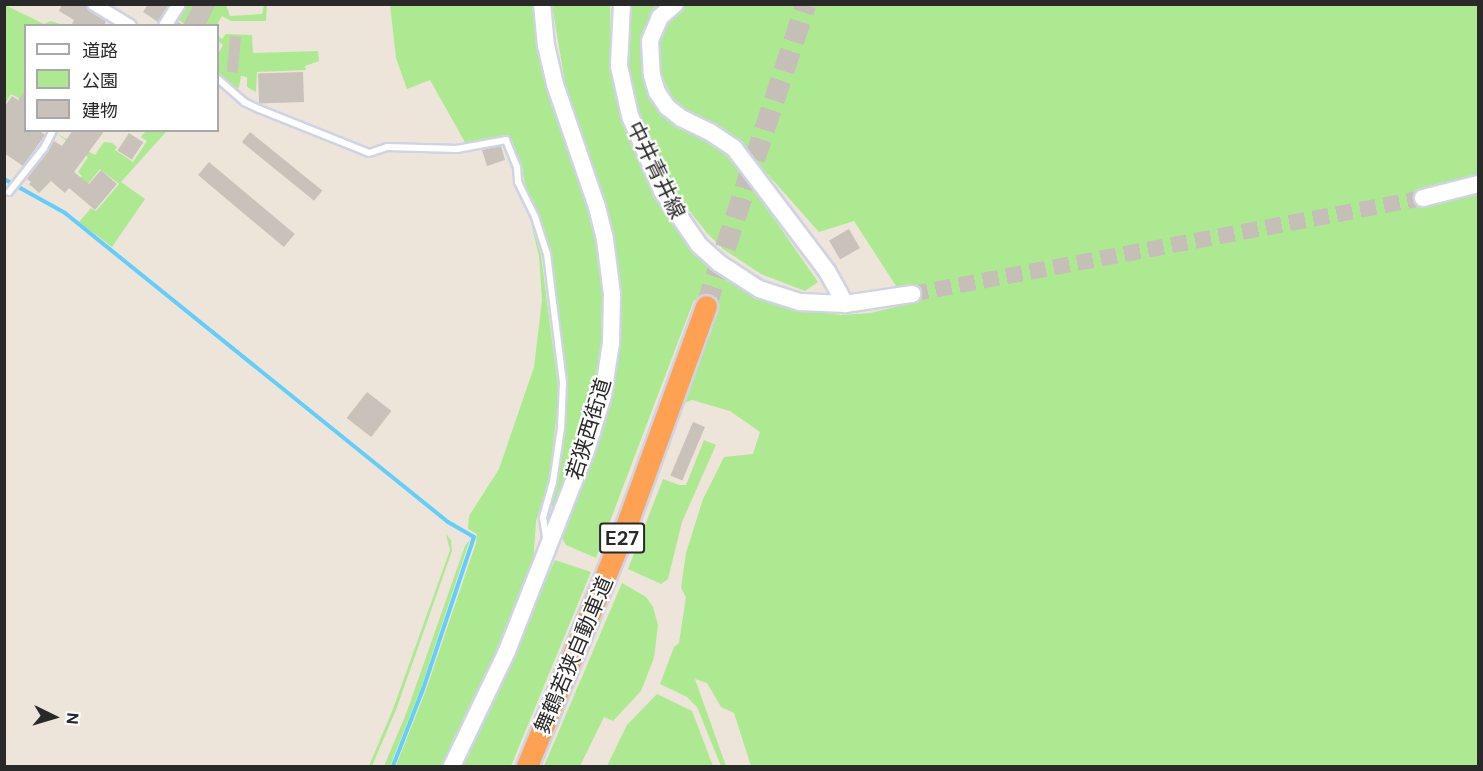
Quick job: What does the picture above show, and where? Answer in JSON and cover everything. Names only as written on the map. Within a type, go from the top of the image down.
[{"type":"highway","name":"舞鶴若狭自動車道","points":[[527,766],[627,526],[706,306]]},
{"type":"street","points":[[94,4],[121,24]]},
{"type":"street","points":[[166,24],[179,4]]},
{"type":"street","name":"若狭西街道","points":[[452,766],[491,687],[586,448],[603,395],[610,344],[612,294],[601,221],[555,84],[546,46],[542,4]]},
{"type":"street","name":"中井青井線","points":[[622,4],[619,66],[623,93],[650,168],[686,229],[719,263],[759,289],[800,302],[845,304],[912,294]]},
{"type":"street","points":[[675,4],[660,17],[650,41],[651,67],[657,92],[667,107],[681,118],[710,132],[734,148],[827,271],[845,304]]},
{"type":"street","points":[[1423,198],[1479,184]]},
{"type":"lane","points":[[219,80],[244,102],[369,153],[387,147],[457,149],[506,140],[518,167],[518,182],[538,223],[547,254],[562,383],[561,428],[553,482],[543,518],[548,546]]},
{"type":"lane","points":[[9,192],[44,148],[52,132]]},
{"type":"green space","points":[[5,5],[44,24],[24,24],[24,101],[11,94],[5,104]]},
{"type":"green space","points":[[185,5],[226,5],[230,16],[262,14],[264,5],[267,5],[266,21],[231,21],[222,16],[218,24],[184,24],[176,18]]},
{"type":"green space","points":[[390,5],[532,5],[540,62],[593,223],[603,279],[605,315],[596,391],[554,511],[552,506],[565,428],[567,397],[555,280],[544,229],[526,193],[522,166],[507,135],[466,144],[430,80],[407,89],[396,58]]},
{"type":"green space","points":[[552,5],[610,5],[612,70],[619,106],[657,199],[696,252],[789,307],[841,315],[870,313],[916,302],[913,286],[898,289],[854,221],[819,232],[739,142],[715,124],[683,110],[674,100],[660,73],[659,43],[663,29],[686,5],[1478,5],[1478,177],[1441,189],[1422,190],[1478,190],[1478,766],[751,766],[734,713],[721,707],[707,683],[695,679],[726,766],[721,766],[697,707],[687,697],[660,684],[674,647],[679,643],[686,597],[681,588],[686,553],[703,499],[724,457],[753,454],[760,432],[730,411],[692,400],[682,404],[712,306],[694,300],[596,558],[566,545],[562,538],[561,531],[610,400],[618,347],[620,296],[613,236],[565,83]]},
{"type":"green space","points":[[632,5],[661,5],[650,19],[643,40],[645,78],[654,103],[668,121],[718,147],[739,168],[818,282],[805,291],[761,274],[723,249],[707,233],[670,186],[644,134],[630,91],[627,64]]},
{"type":"green space","points":[[50,21],[60,24],[44,24]]},
{"type":"green space","points":[[226,34],[252,35],[253,53],[318,51],[319,61],[305,66],[306,70],[257,72],[256,92],[247,87],[247,77],[241,76],[239,87],[235,91],[219,76],[219,52],[223,45],[219,42],[219,37],[222,39]]},
{"type":"green space","points":[[145,132],[166,132],[121,182],[145,199],[112,247],[79,222],[91,208],[96,211],[119,184],[100,169],[83,190],[74,186],[82,176],[78,172],[88,157],[56,133],[95,155],[104,142],[112,143],[117,147],[115,150],[133,162],[147,141],[141,137]]},
{"type":"green space","points":[[531,223],[541,255],[559,394],[549,479],[536,521],[533,565],[502,643],[443,766],[396,766],[426,690],[476,543],[477,534],[468,529],[469,516],[499,469],[534,367],[542,300],[539,256]]},
{"type":"green space","points":[[704,440],[716,445],[682,522],[668,579],[661,584],[628,569],[663,479],[686,485]]},
{"type":"green space","points":[[446,534],[451,540],[452,551],[396,710],[372,766],[369,766],[393,709],[450,550]]},
{"type":"green space","points":[[470,539],[421,688],[390,766],[384,766],[406,714],[465,546]]},
{"type":"green space","points":[[555,560],[591,572],[511,766],[462,766]]},
{"type":"green space","points":[[622,583],[646,597],[653,607],[658,625],[654,658],[641,691],[613,721],[604,717],[580,766],[544,766]]},
{"type":"green space","points":[[657,694],[692,711],[713,766],[607,766],[627,725]]},
{"type":"building","points":[[62,4],[86,4],[89,11],[106,21],[105,24],[72,24],[74,20],[59,11]]},
{"type":"building","points":[[148,4],[169,4],[158,22],[143,12]]},
{"type":"building","points":[[194,4],[216,4],[206,24],[184,24]]},
{"type":"building","points":[[230,36],[241,37],[238,73],[227,72]]},
{"type":"building","points":[[303,72],[304,102],[259,104],[258,74]]},
{"type":"building","points":[[24,92],[24,132],[41,132],[45,135],[23,166],[4,153],[4,107],[12,96],[18,100]]},
{"type":"building","points":[[72,132],[104,132],[74,172],[89,184],[101,170],[117,184],[95,210],[69,188],[65,193],[51,181],[39,193],[29,184],[31,182],[27,179],[54,141],[62,146]]},
{"type":"building","points":[[250,132],[322,191],[314,201],[242,142]]},
{"type":"building","points":[[129,133],[143,142],[132,160],[118,151]]},
{"type":"building","points":[[501,146],[505,160],[487,166],[482,150]]},
{"type":"building","points":[[209,162],[295,234],[284,247],[198,175]]},
{"type":"building","points":[[849,229],[860,248],[840,260],[829,240]]},
{"type":"building","points":[[367,392],[391,411],[371,437],[347,418]]},
{"type":"building","points":[[693,422],[705,427],[682,480],[670,475]]},
{"type":"waterway","points":[[4,179],[65,213],[448,522],[474,537],[423,689],[393,766]]},
{"type":"tunnel","points":[[706,306],[806,4]]},
{"type":"tunnel","points":[[912,294],[1423,198]]}]
